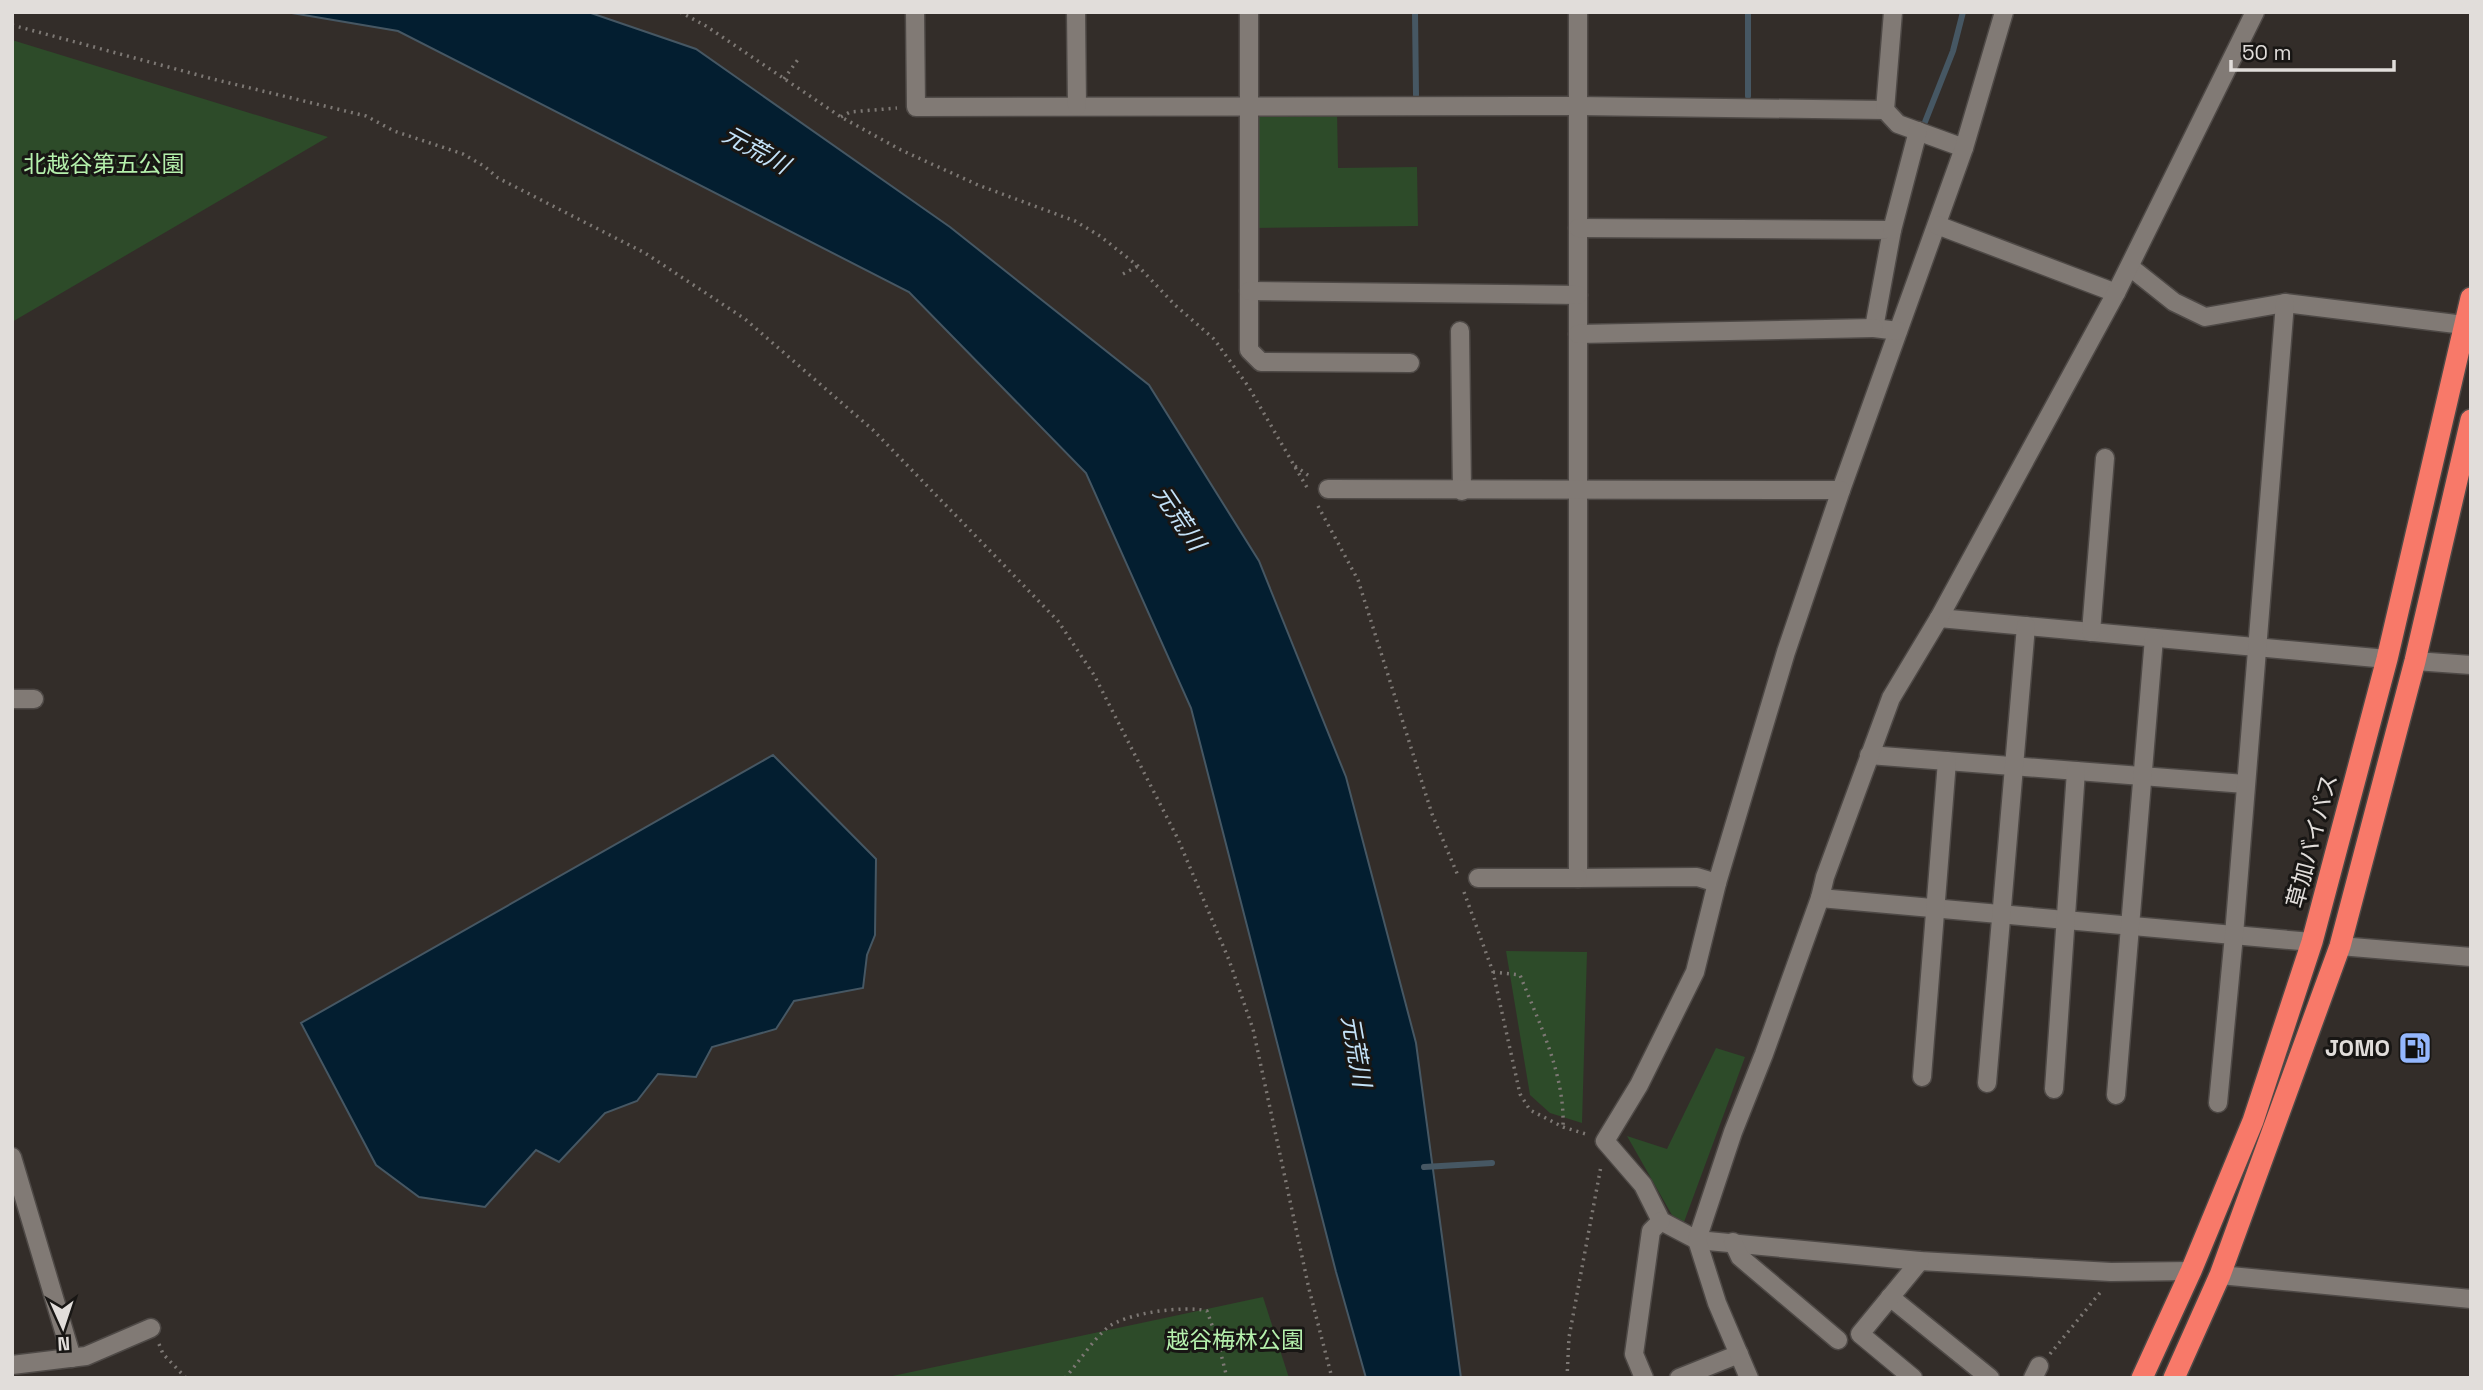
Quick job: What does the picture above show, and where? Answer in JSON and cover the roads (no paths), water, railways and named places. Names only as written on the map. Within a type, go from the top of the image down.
[{"type":"highway","name":"草加バイパス","points":[[2142,1378],[2191,1271],[2253,1121],[2312,942],[2387,659],[2471,298]]},
{"type":"highway","points":[[2175,1378],[2220,1275],[2340,946],[2415,661],[2471,420]]},
{"type":"street","points":[[915,12],[916,107],[1578,106],[1885,110],[1898,124],[1964,148]]},
{"type":"street","points":[[1076,12],[1077,106]]},
{"type":"street","points":[[1249,12],[1249,350],[1261,362],[1410,363]]},
{"type":"street","points":[[1578,12],[1578,878]]},
{"type":"street","points":[[1885,110],[1893,12]]},
{"type":"street","points":[[2004,12],[1964,148],[1786,652],[1717,883],[1695,972],[1639,1085],[1605,1141],[1643,1185],[1661,1221],[1697,1240],[1920,1261],[2111,1272],[2191,1271]]},
{"type":"street","points":[[1749,1378],[1717,1303],[1697,1240],[1733,1132],[1764,1054],[1869,755],[1891,698],[1939,618],[2130,267],[2255,12]]},
{"type":"street","points":[[1874,328],[1892,230],[1918,131]]},
{"type":"street","points":[[1937,225],[2116,293]]},
{"type":"street","points":[[1578,228],[1892,230]]},
{"type":"street","points":[[2130,267],[2174,302],[2205,317],[2285,303],[2464,325]]},
{"type":"street","points":[[1249,291],[1578,295]]},
{"type":"street","points":[[2218,1103],[2285,303]]},
{"type":"street","points":[[1578,334],[1874,328],[1898,331]]},
{"type":"street","points":[[1460,331],[1462,491]]},
{"type":"street","points":[[2091,632],[2105,458]]},
{"type":"street","points":[[1328,489],[1841,490]]},
{"type":"street","points":[[1939,618],[2387,659]]},
{"type":"street","points":[[1987,1083],[2026,626]]},
{"type":"street","points":[[2116,1095],[2154,638]]},
{"type":"street","points":[[2415,661],[2471,665]]},
{"type":"street","points":[[12,699],[34,699]]},
{"type":"street","points":[[1869,755],[2245,784]]},
{"type":"street","points":[[1922,1077],[1947,761]]},
{"type":"street","points":[[2054,1089],[2077,771]]},
{"type":"street","points":[[1478,877],[1697,877],[1717,883]]},
{"type":"street","points":[[1820,898],[2312,942]]},
{"type":"street","points":[[2340,946],[2471,957]]},
{"type":"street","points":[[12,1157],[72,1358]]},
{"type":"street","points":[[1644,1378],[1634,1354],[1651,1231],[1661,1221]]},
{"type":"street","points":[[1733,1242],[1740,1257],[1838,1340]]},
{"type":"street","points":[[1913,1378],[1860,1334],[1920,1261]]},
{"type":"street","points":[[2220,1275],[2471,1299]]},
{"type":"street","points":[[1890,1297],[1990,1378]]},
{"type":"street","points":[[12,1365],[86,1356],[151,1328]]},
{"type":"street","points":[[1679,1378],[1739,1354]]},
{"type":"water","name":"元荒川","points":[[286,12],[588,12],[696,49],[950,227],[1149,385],[1259,561],[1346,777],[1416,1043],[1461,1378],[1366,1378],[1336,1272],[1191,708],[1086,473],[909,292],[398,31]]},
{"type":"water","points":[[773,755],[876,859],[875,935],[867,955],[863,988],[794,1001],[776,1029],[712,1047],[696,1077],[658,1074],[637,1101],[605,1113],[559,1162],[536,1150],[485,1207],[419,1197],[376,1165],[301,1023]]},
{"type":"waterway","points":[[1415,12],[1416,95]]},
{"type":"waterway","points":[[1748,12],[1748,96]]},
{"type":"waterway","points":[[1925,122],[1953,51],[1963,12]]},
{"type":"waterway","points":[[1424,1167],[1492,1163]]},
{"type":"place","name":"JOMO","points":[[2415,1048]]},
{"type":"park label","name":"北越谷第五公園","points":[[104,164]]},
{"type":"park label","name":"越谷梅林公園","points":[[1235,1340]]}]
